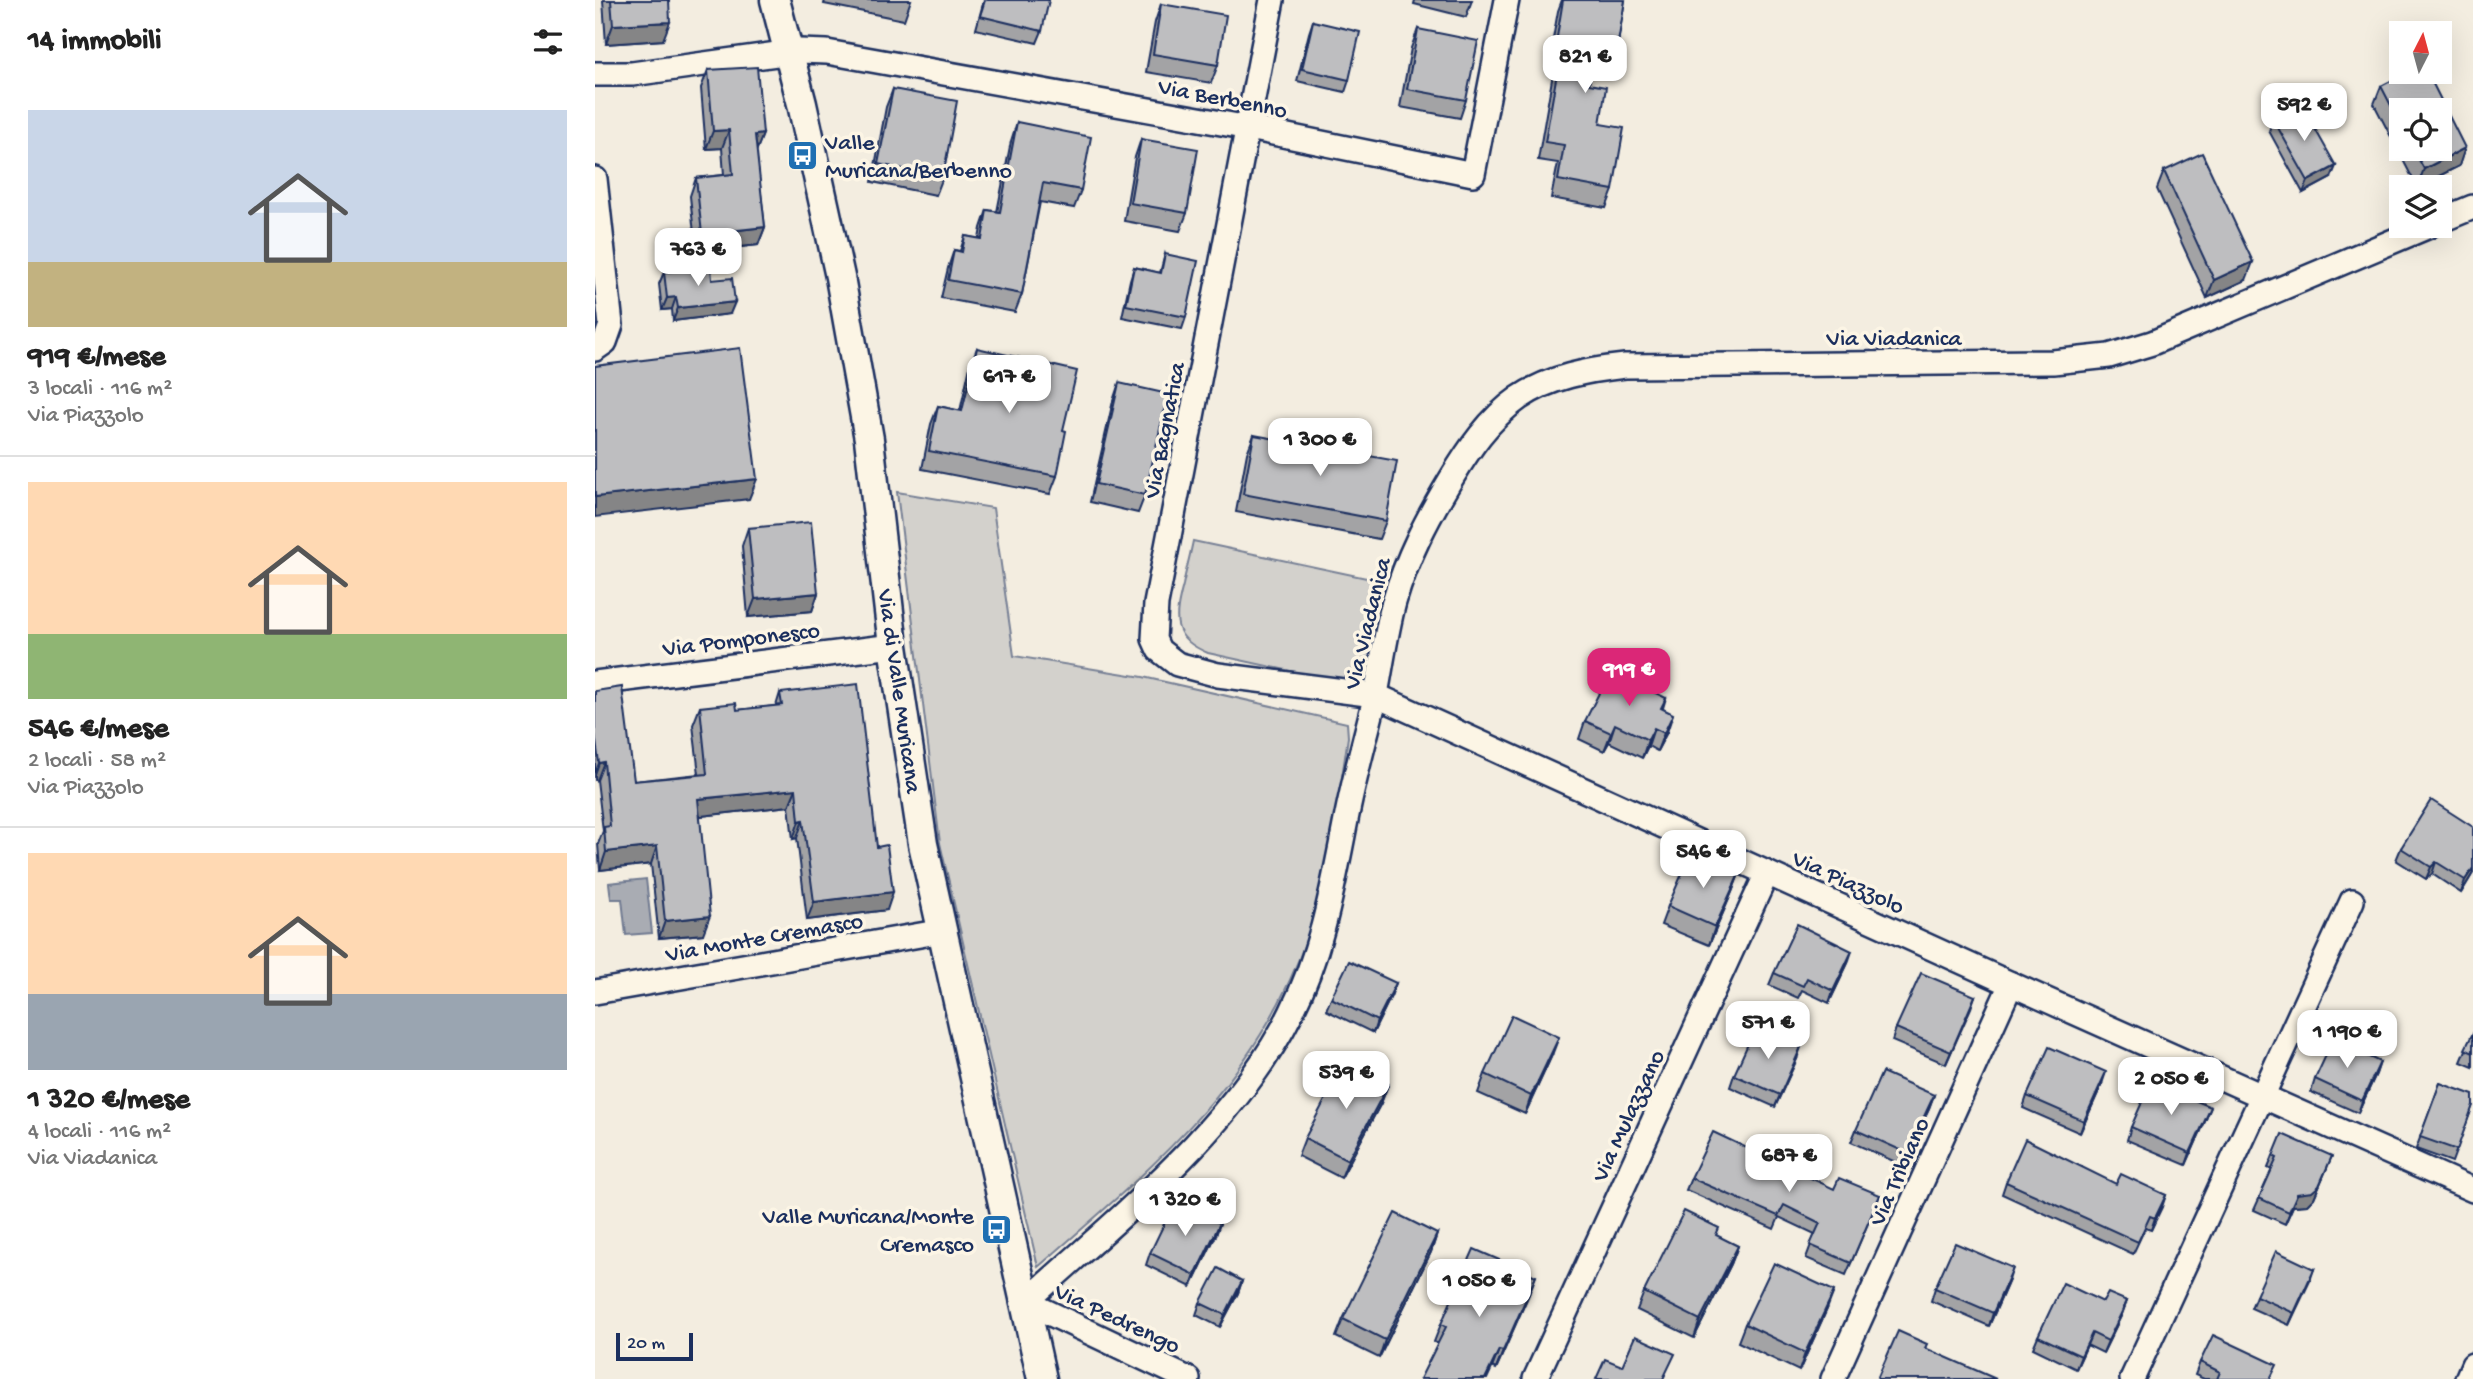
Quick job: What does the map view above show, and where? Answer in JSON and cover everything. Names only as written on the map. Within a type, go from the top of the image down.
[{"type":"street","name":"Via di Valle Muricana","points":[[775,0],[840,276],[869,439],[893,646],[917,810],[1042,1379]]},
{"type":"street","name":"Via Bagnatica","points":[[1272,0],[1156,604],[1154,639],[1166,658],[1189,669],[1375,695]]},
{"type":"street","name":"Via Berbenno","points":[[788,52],[827,52],[1248,128],[1473,174],[1507,0]]},
{"type":"street","points":[[595,74],[632,74],[788,52]]},
{"type":"street","points":[[595,179],[611,325],[605,342],[595,349]]},
{"type":"street","points":[[2452,216],[2473,207]]},
{"type":"street","name":"Via Viadanica","points":[[1026,1302],[1146,1193],[1231,1105],[1279,1038],[1307,981],[1318,949],[1393,604],[1416,539],[1467,452],[1481,434],[1519,398],[1545,384],[1585,371],[1646,364],[1964,364],[2053,362],[2109,356],[2152,343],[2401,238]]},
{"type":"street","name":"Via Pomponesco","points":[[595,682],[893,646]]},
{"type":"street","name":"Via Piazzolo","points":[[1375,695],[2473,1190]]},
{"type":"street","name":"Via Mulazzano","points":[[1535,1379],[1767,873]]},
{"type":"street","points":[[2132,1379],[2264,1098],[2352,901]]},
{"type":"street","name":"Via Monte Cremasco","points":[[595,992],[943,931]]},
{"type":"street","name":"Via Tribiano","points":[[1833,1379],[2011,984]]},
{"type":"street","name":"Via Pedrengo","points":[[1026,1302],[1188,1379]]},
{"type":"street","points":[[2467,1379],[2473,1365]]},
{"type":"shaded area","points":[[897,492],[993,508],[1014,656],[1143,677],[1347,723],[1348,737],[1336,812],[1315,910],[1287,986],[1261,1034],[1231,1078],[1160,1158],[1038,1267],[940,843]]},
{"type":"shaded area","points":[[1193,541],[1390,583],[1364,687],[1208,653],[1187,641],[1181,634],[1177,618]]},
{"type":"shaded area","points":[[646,879],[652,933],[626,935],[622,899],[611,899],[609,883]]},
{"type":"building","points":[[611,0],[669,0],[670,22],[613,25]]},
{"type":"building","points":[[985,0],[1049,0],[1042,31],[980,16]]},
{"type":"building","points":[[1563,0],[1625,0],[1618,43],[1597,39],[1589,84],[1606,87],[1600,124],[1624,128],[1613,190],[1558,180],[1564,145],[1545,142],[1562,44],[1556,43]]},
{"type":"building","points":[[1161,4],[1226,15],[1218,65],[1153,54]]},
{"type":"building","points":[[1313,21],[1360,32],[1349,80],[1302,69]]},
{"type":"building","points":[[1418,29],[1478,41],[1466,100],[1407,89]]},
{"type":"building","points":[[757,67],[763,134],[755,135],[765,227],[702,234],[696,178],[733,174],[729,130],[713,131],[708,70]]},
{"type":"building","points":[[2389,82],[2389,84],[2433,84],[2440,98],[2389,98],[2389,102],[2381,86]]},
{"type":"building","points":[[893,89],[957,101],[943,177],[878,164]]},
{"type":"building","points":[[2301,104],[2336,166],[2308,181],[2273,119]]},
{"type":"building","points":[[1017,122],[1091,137],[1081,190],[1043,183],[1022,294],[948,280],[954,250],[962,252],[965,236],[982,239],[987,210],[1000,212]]},
{"type":"building","points":[[2452,122],[2465,148],[2452,155]]},
{"type":"building","points":[[1141,139],[1198,149],[1187,213],[1130,203]]},
{"type":"building","points":[[2202,153],[2253,262],[2214,280],[2164,171]]},
{"type":"building","points":[[2420,161],[2440,161],[2424,169]]},
{"type":"building","points":[[1165,254],[1198,261],[1186,317],[1126,305],[1134,267],[1161,273]]},
{"type":"building","points":[[711,267],[712,280],[732,278],[735,302],[678,308],[676,297],[667,298],[664,272]]},
{"type":"building","points":[[740,348],[757,479],[595,497],[595,366]]},
{"type":"building","points":[[977,348],[1077,371],[1063,430],[1066,431],[1057,476],[929,451],[938,406],[962,411]]},
{"type":"building","points":[[1119,383],[1168,394],[1145,495],[1096,484]]},
{"type":"building","points":[[1254,435],[1397,461],[1386,521],[1243,494]]},
{"type":"building","points":[[811,522],[818,593],[755,599],[748,528]]},
{"type":"building","points":[[1610,671],[1666,698],[1661,708],[1673,714],[1664,733],[1654,728],[1648,740],[1615,724],[1611,733],[1585,721]]},
{"type":"building","points":[[858,684],[877,847],[887,845],[893,892],[814,902],[796,789],[698,799],[710,916],[665,921],[657,846],[606,852],[604,827],[610,826],[604,762],[599,763],[595,734],[595,691],[622,687],[634,781],[707,774],[700,707],[736,703],[737,710],[782,705],[780,693]]},
{"type":"building","points":[[2431,800],[2473,827],[2473,868],[2465,880],[2436,862],[2431,867],[2401,848]]},
{"type":"building","points":[[1691,853],[1739,874],[1715,927],[1668,906]]},
{"type":"building","points":[[1797,924],[1852,951],[1833,991],[1807,978],[1803,986],[1774,973]]},
{"type":"building","points":[[1349,961],[1396,983],[1377,1021],[1331,998]]},
{"type":"building","points":[[1921,973],[1975,996],[1951,1052],[1896,1028]]},
{"type":"building","points":[[1512,1015],[1559,1037],[1531,1096],[1485,1074]]},
{"type":"building","points":[[1756,1026],[1801,1047],[1780,1095],[1734,1075]]},
{"type":"building","points":[[2473,1033],[2473,1053],[2465,1049]]},
{"type":"building","points":[[2333,1040],[2380,1062],[2362,1101],[2315,1079]]},
{"type":"building","points":[[2049,1047],[2106,1072],[2084,1121],[2027,1096]]},
{"type":"building","points":[[1345,1062],[1388,1085],[1348,1160],[1305,1138]]},
{"type":"building","points":[[1882,1072],[1934,1095],[1907,1153],[1856,1130]]},
{"type":"building","points":[[2151,1082],[2211,1107],[2190,1153],[2131,1127]]},
{"type":"building","points":[[2440,1083],[2473,1095],[2473,1105],[2457,1150],[2420,1137]]},
{"type":"building","points":[[1713,1132],[1834,1189],[1839,1178],[1880,1195],[1851,1263],[1810,1245],[1820,1223],[1784,1205],[1778,1216],[1691,1178]]},
{"type":"building","points":[[2282,1134],[2332,1156],[2319,1186],[2312,1192],[2297,1194],[2289,1212],[2259,1198],[2277,1158],[2273,1156]]},
{"type":"building","points":[[2025,1139],[2116,1184],[2121,1174],[2166,1195],[2155,1218],[2150,1216],[2138,1242],[2006,1182]]},
{"type":"building","points":[[1175,1201],[1220,1223],[1195,1275],[1150,1253]]},
{"type":"building","points":[[1684,1211],[1719,1228],[1716,1235],[1738,1246],[1700,1320],[1644,1292]]},
{"type":"building","points":[[1395,1213],[1437,1234],[1385,1340],[1343,1319]]},
{"type":"building","points":[[1955,1243],[2013,1268],[1993,1313],[1935,1288]]},
{"type":"building","points":[[1474,1249],[1536,1276],[1503,1351],[1499,1350],[1485,1379],[1420,1379],[1446,1327],[1441,1324]]},
{"type":"building","points":[[2276,1251],[2314,1269],[2294,1313],[2256,1296]]},
{"type":"building","points":[[1774,1263],[1834,1291],[1805,1353],[1745,1324]]},
{"type":"building","points":[[1218,1268],[1242,1281],[1225,1315],[1200,1303]]},
{"type":"building","points":[[2063,1283],[2103,1302],[2108,1293],[2127,1301],[2108,1341],[2092,1333],[2081,1356],[2038,1336]]},
{"type":"building","points":[[1898,1331],[1927,1344],[1925,1348],[1996,1379],[1877,1379]]},
{"type":"building","points":[[2213,1335],[2277,1365],[2270,1379],[2217,1379],[2220,1372],[2200,1362]]},
{"type":"building","points":[[1635,1336],[1675,1354],[1663,1379],[1596,1379],[1605,1359],[1622,1366]]},
{"type":"place","name":"Valle Muricana/Berbenno","points":[[802,155]]},
{"type":"place","name":"Valle Muricana/Monte Cremasco","points":[[997,1229]]}]
